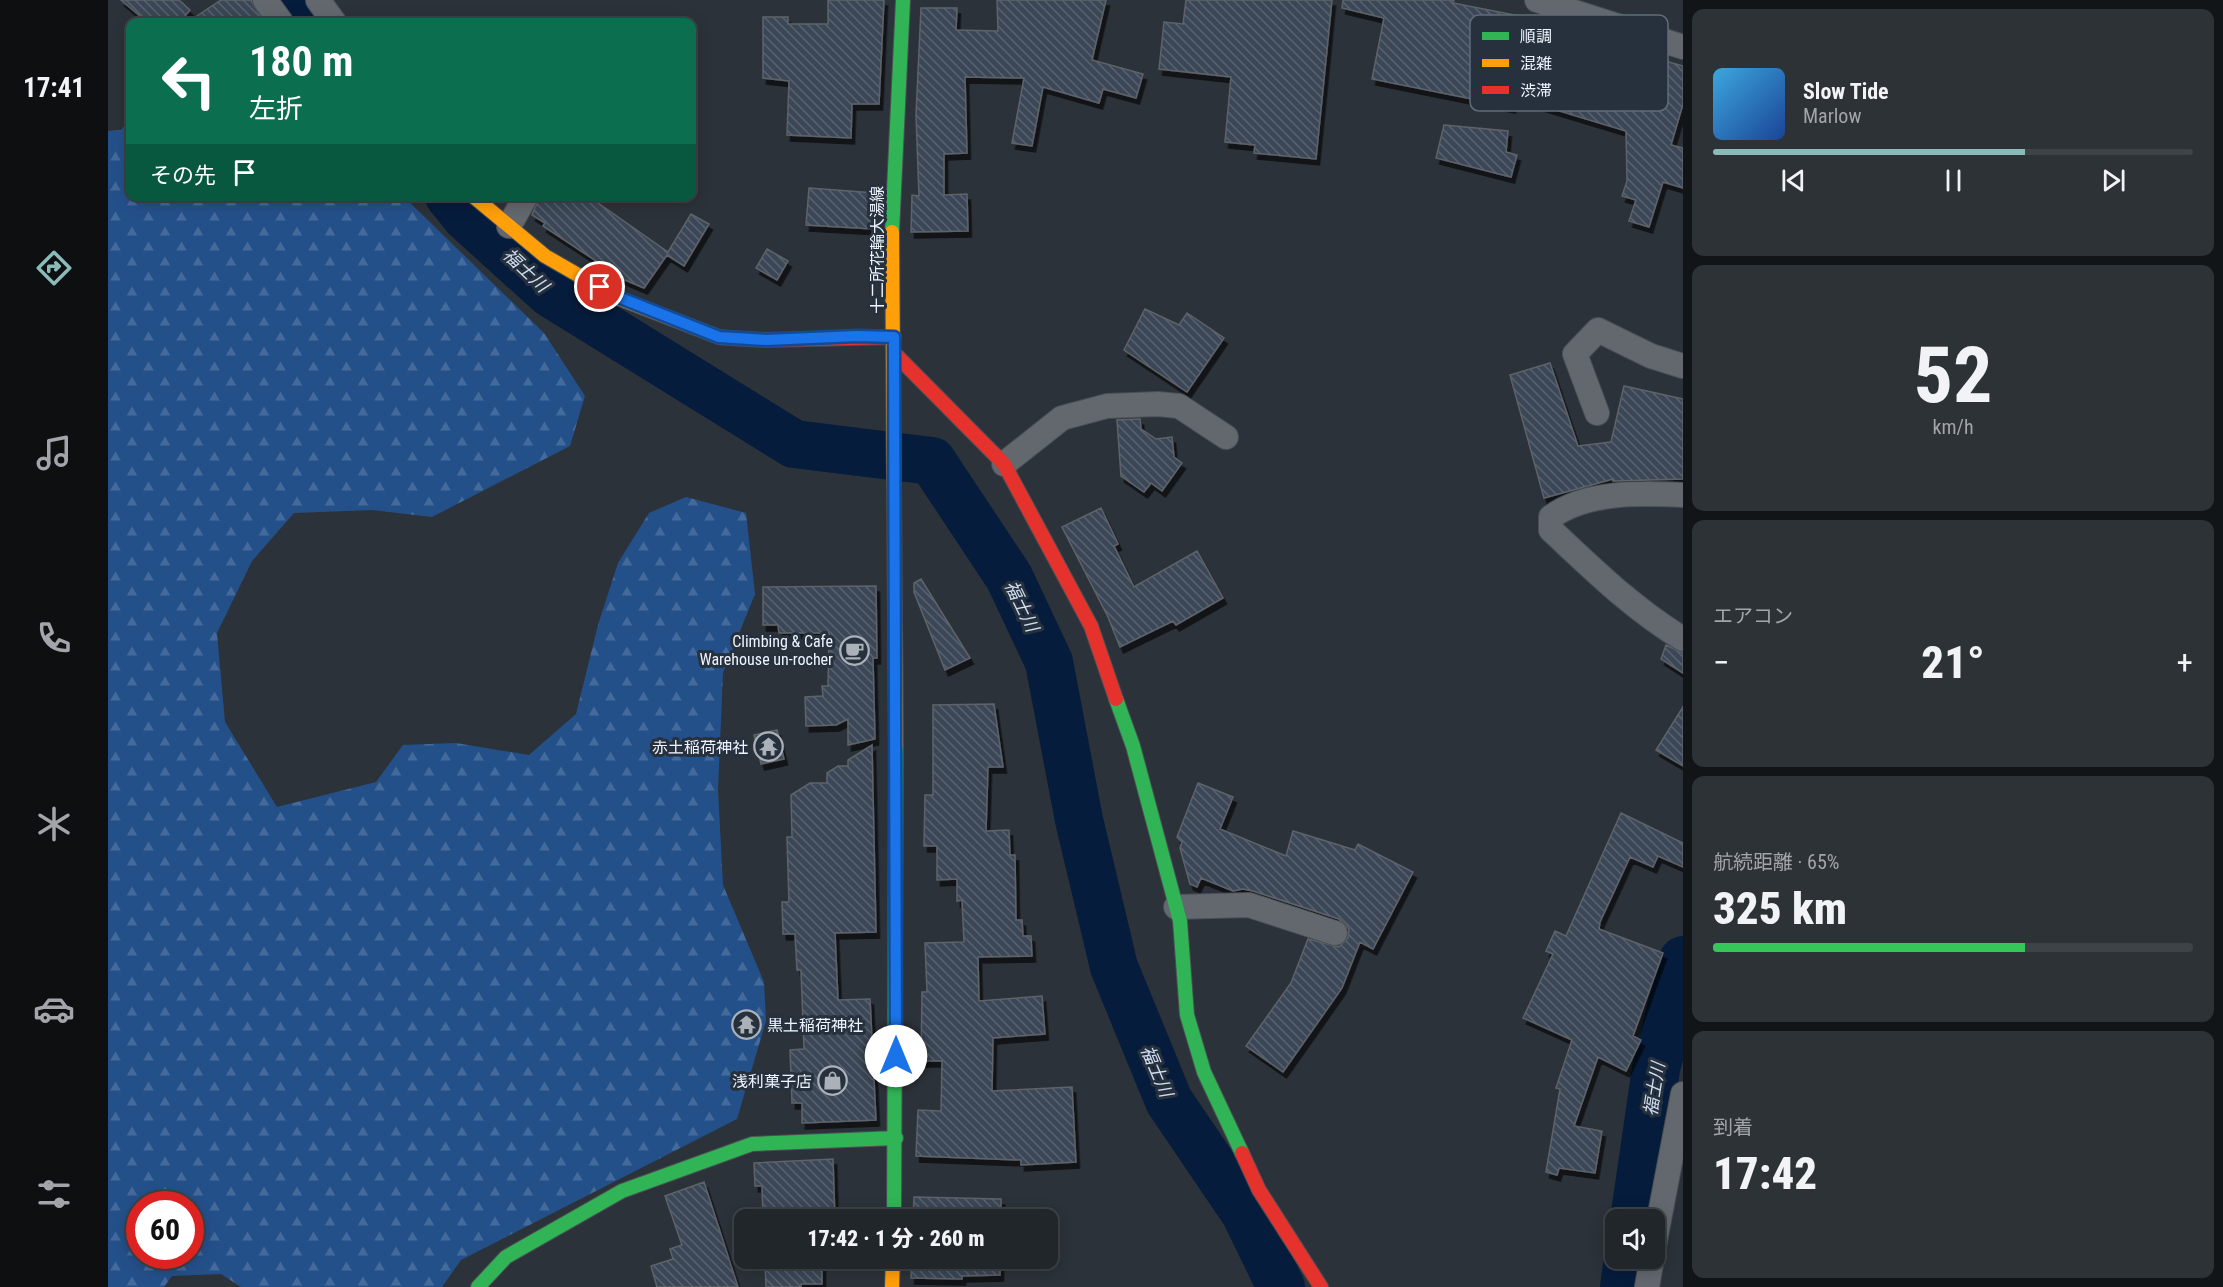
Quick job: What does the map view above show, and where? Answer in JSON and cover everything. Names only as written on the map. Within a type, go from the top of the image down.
[{"type":"street","points":[[265,0],[277,18]]},
{"type":"street","points":[[318,0],[331,18]]},
{"type":"street","name":"十二所花輪大湯線","points":[[894,1209],[896,536],[892,223],[903,0]]},
{"type":"street","points":[[1537,0],[1584,15]]},
{"type":"street","points":[[1668,42],[1683,47]]},
{"type":"street","points":[[480,201],[545,256],[618,297],[719,337],[766,340],[857,336],[894,337]]},
{"type":"street","points":[[509,226],[523,201]]},
{"type":"street","points":[[1597,413],[1575,354],[1598,330],[1651,356],[1683,366]]},
{"type":"street","points":[[894,353],[1004,464],[1091,626],[1133,746],[1180,921],[1187,1015],[1204,1072],[1259,1190],[1321,1287]]},
{"type":"street","points":[[1004,464],[1062,418],[1107,406],[1179,406],[1226,437]]},
{"type":"street","points":[[1683,495],[1635,492],[1565,506],[1551,517],[1551,530],[1614,589],[1658,624],[1683,639]]},
{"type":"street","points":[[1176,907],[1249,905],[1335,933]]},
{"type":"street","points":[[1661,1209],[1683,1094]]},
{"type":"street","points":[[478,1287],[506,1257],[622,1191],[752,1144],[896,1138]]},
{"type":"street","points":[[892,1287],[893,1269]]},
{"type":"street","points":[[1647,1287],[1650,1269]]},
{"type":"green space","points":[[126,123],[126,201],[408,201],[544,333],[585,396],[570,446],[432,517],[372,510],[294,513],[252,561],[217,633],[225,722],[277,807],[376,782],[403,745],[456,743],[529,755],[576,714],[598,625],[618,563],[649,513],[686,497],[746,513],[755,594],[723,673],[718,790],[723,885],[764,982],[766,1021],[737,1119],[461,1260],[442,1287],[241,1287],[221,1274],[172,1276],[164,1287],[108,1287],[108,131],[121,130]]},
{"type":"building","points":[[121,0],[179,0],[190,10],[183,18],[142,18]]},
{"type":"building","points":[[221,0],[251,0],[262,18],[194,18]]},
{"type":"building","points":[[828,0],[884,0],[879,104],[852,104],[851,138],[787,135],[789,81],[763,78],[763,17],[788,17],[788,24],[828,24]]},
{"type":"building","points":[[997,0],[1106,0],[1092,60],[1143,74],[1136,98],[1103,89],[1099,103],[1043,87],[1032,146],[1012,143],[1024,78],[965,77],[967,153],[944,154],[944,195],[967,194],[968,231],[911,232],[912,195],[919,196],[916,115],[921,8],[957,8],[956,30],[998,31]]},
{"type":"building","points":[[1186,0],[1332,0],[1316,159],[1254,153],[1255,145],[1225,142],[1231,77],[1159,69],[1164,22],[1183,24]]},
{"type":"building","points":[[1343,0],[1454,0],[1453,3],[1515,15],[1470,15],[1470,99],[1372,79],[1384,18],[1342,8]]},
{"type":"building","points":[[1668,62],[1683,66],[1683,104],[1671,145],[1683,148],[1683,188],[1663,182],[1649,227],[1629,221],[1636,200],[1622,196],[1627,181],[1626,131],[1560,111],[1668,111]]},
{"type":"building","points":[[1444,125],[1508,131],[1506,152],[1517,155],[1511,177],[1436,158]]},
{"type":"building","points":[[809,188],[875,193],[873,229],[806,225]]},
{"type":"building","points":[[538,201],[595,201],[668,252],[691,214],[709,224],[684,266],[667,255],[644,288],[625,280],[543,226],[545,223],[532,215]]},
{"type":"building","points":[[767,249],[788,261],[777,280],[756,268]]},
{"type":"building","points":[[1145,309],[1179,325],[1187,313],[1224,338],[1187,392],[1124,350]]},
{"type":"building","points":[[1550,363],[1578,446],[1611,442],[1624,386],[1683,399],[1683,479],[1613,481],[1613,479],[1544,498],[1510,375]]},
{"type":"building","points":[[1140,419],[1141,429],[1156,439],[1172,437],[1174,457],[1182,463],[1162,491],[1151,483],[1144,492],[1121,476],[1117,420]]},
{"type":"building","points":[[1101,508],[1118,544],[1114,546],[1134,587],[1197,551],[1223,598],[1176,625],[1173,621],[1120,647],[1108,617],[1062,527]]},
{"type":"building","points":[[921,579],[970,658],[945,670],[914,592],[914,583]]},
{"type":"building","points":[[876,586],[877,658],[873,658],[875,739],[848,745],[848,719],[836,725],[806,726],[805,697],[823,696],[822,686],[828,686],[829,633],[779,633],[778,625],[763,625],[763,587]]},
{"type":"building","points":[[1666,645],[1683,653],[1683,673],[1661,659]]},
{"type":"building","points":[[994,704],[1003,767],[988,767],[986,831],[1009,830],[1010,855],[1015,855],[1016,920],[1022,920],[1023,936],[1031,936],[1032,956],[978,957],[979,1001],[1042,996],[1045,1034],[993,1038],[992,1091],[1072,1087],[1076,1162],[1021,1165],[1021,1160],[916,1156],[918,1110],[941,1111],[942,1061],[921,1061],[922,992],[927,992],[925,943],[964,942],[962,900],[957,901],[957,879],[937,880],[937,846],[924,846],[925,795],[933,795],[933,705]]},
{"type":"building","points":[[1683,707],[1683,766],[1656,750]]},
{"type":"building","name":"赤土稲荷神社","points":[[777,730],[784,759],[761,764],[754,735]]},
{"type":"building","points":[[872,745],[876,932],[835,933],[838,1000],[870,999],[876,1120],[802,1123],[802,1103],[792,1103],[790,1050],[804,1049],[801,970],[797,970],[795,934],[783,934],[782,902],[789,902],[787,837],[792,837],[791,795],[810,783],[827,783],[827,773],[838,766],[848,766],[848,760]]},
{"type":"building","points":[[1198,783],[1233,797],[1220,829],[1286,856],[1293,831],[1355,850],[1358,844],[1413,872],[1373,949],[1360,942],[1342,988],[1283,1072],[1246,1046],[1291,983],[1308,939],[1339,947],[1348,938],[1349,929],[1339,919],[1253,891],[1243,889],[1233,891],[1201,878],[1197,887],[1190,884],[1180,848],[1182,842],[1177,837]]},
{"type":"building","points":[[1621,813],[1683,843],[1683,867],[1658,856],[1653,867],[1630,857],[1600,922],[1599,929],[1663,953],[1633,1036],[1641,1040],[1626,1071],[1598,1057],[1574,1126],[1602,1131],[1595,1173],[1559,1168],[1557,1175],[1546,1172],[1560,1089],[1556,1088],[1572,1040],[1523,1018],[1553,954],[1546,951],[1555,931],[1566,936]]},
{"type":"building","points":[[833,1159],[835,1209],[763,1209],[762,1186],[755,1186],[754,1163]]},
{"type":"building","points":[[704,1182],[738,1287],[657,1287],[651,1266],[673,1259],[670,1249],[682,1245],[665,1196]]},
{"type":"building","points":[[914,1197],[1001,1199],[1001,1209],[913,1209]]},
{"type":"building","points":[[765,1269],[822,1269],[822,1284],[801,1284],[801,1287],[766,1287]]},
{"type":"building","points":[[911,1269],[1000,1269],[1000,1275],[962,1276],[962,1279],[911,1278]]},
{"type":"waterway","name":"福士川","points":[[288,0],[301,18]]},
{"type":"waterway","name":"福士川","points":[[453,201],[466,217],[550,293],[794,444],[932,461],[1009,577],[1049,662],[1079,820],[1114,967],[1169,1101],[1245,1213],[1281,1287]]},
{"type":"waterway","name":"福士川","points":[[1636,1209],[1656,1069],[1683,960]]},
{"type":"waterway","name":"福士川","points":[[1624,1287],[1626,1269]]},
{"type":"traffic: fast","points":[[892,232],[903,0]]},
{"type":"traffic: fast","points":[[1116,699],[1133,746],[1180,921],[1187,1015],[1204,1072],[1242,1153]]},
{"type":"traffic: fast","points":[[894,1209],[896,745]]},
{"type":"traffic: fast","points":[[478,1287],[506,1257],[622,1191],[752,1144],[896,1138]]},
{"type":"traffic: slow","points":[[479,201],[545,256],[618,298],[719,337],[730,338]]},
{"type":"traffic: slow","points":[[892,232],[896,745]]},
{"type":"traffic: slow","points":[[892,1287],[893,1269]]},
{"type":"traffic: jam","points":[[730,338],[766,340],[894,337]]},
{"type":"traffic: jam","points":[[894,353],[1004,464],[1091,626],[1116,699]]},
{"type":"traffic: jam","points":[[1242,1153],[1259,1190],[1321,1287]]},
{"type":"place","name":"Climbing & Cafe Warehouse un-rocher","points":[[854,650]]},
{"type":"place","name":"赤土稲荷神社","points":[[769,747]]},
{"type":"place","name":"黒土稲荷神社","points":[[746,1025]]},
{"type":"place","name":"浅利菓子店","points":[[833,1081]]},
{"type":"route","points":[[600,287],[618,297],[719,337],[766,340],[857,336],[894,337],[896,1056]]}]
